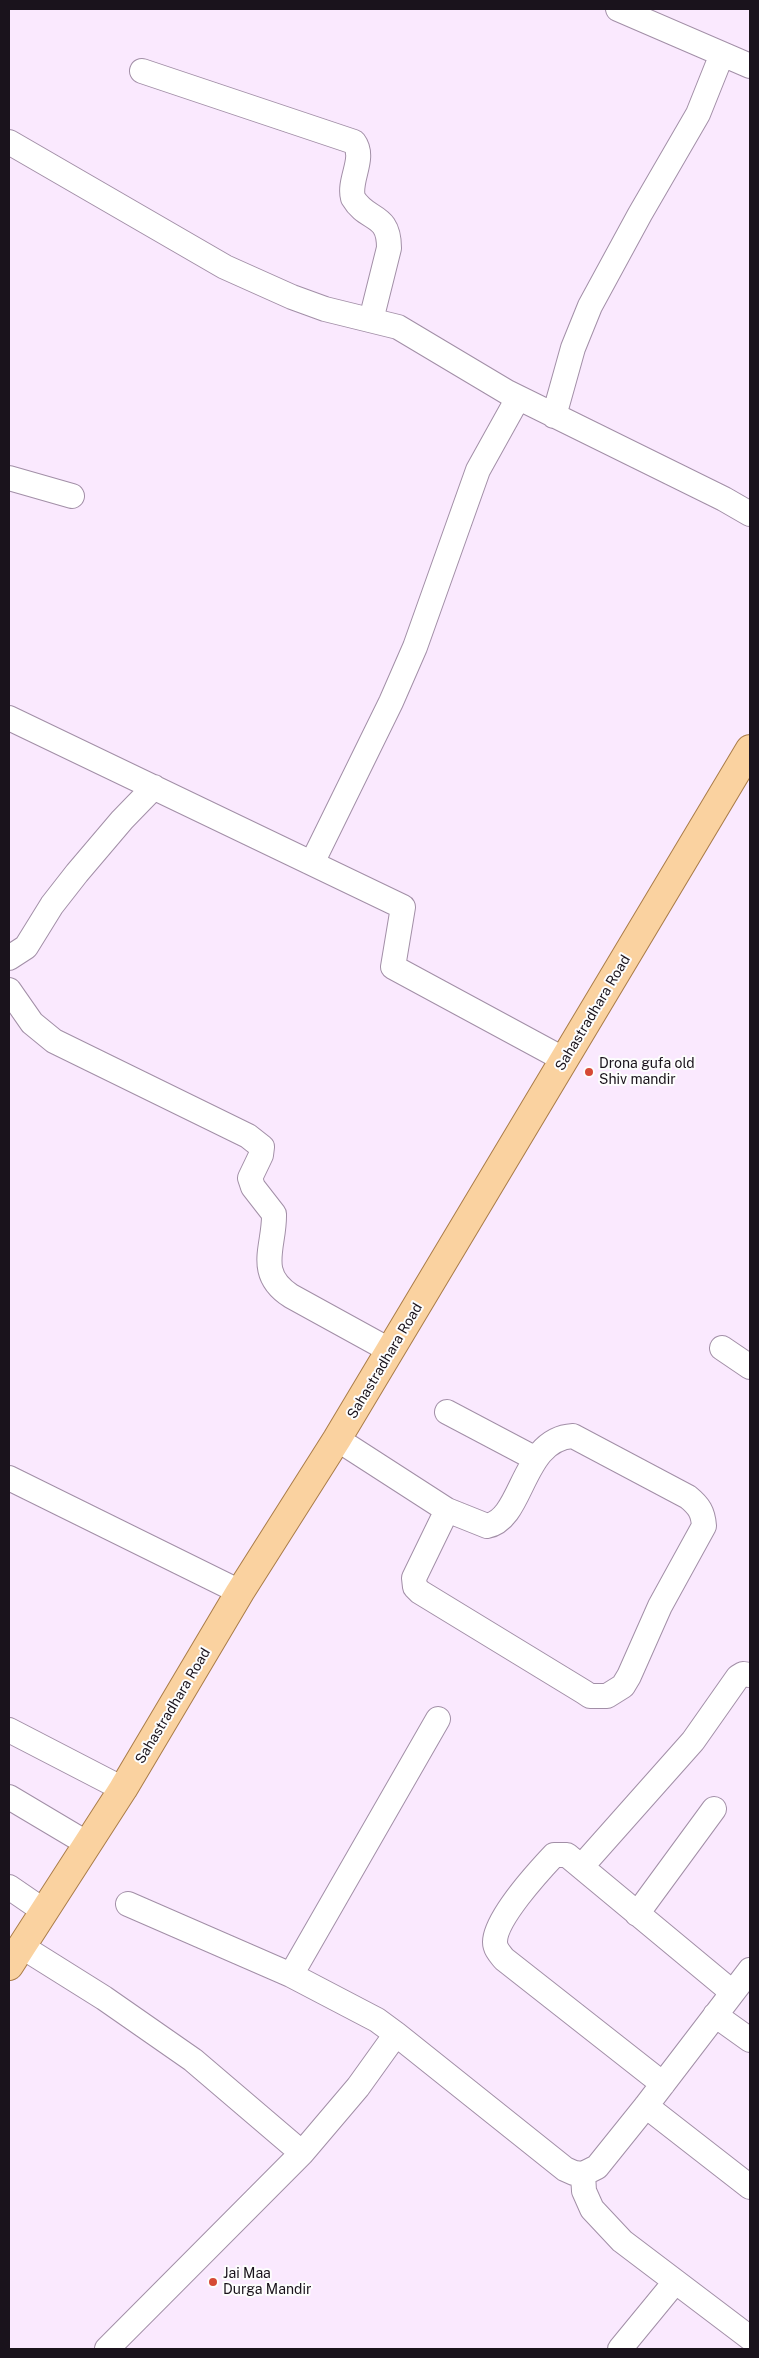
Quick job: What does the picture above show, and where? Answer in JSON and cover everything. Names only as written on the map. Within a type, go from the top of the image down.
[{"type":"main road","name":"Sahastradhara Road","points":[[15,1956],[123,1789],[240,1592],[391,1351],[750,749]]},
{"type":"street","points":[[618,9],[750,66]]},
{"type":"street","points":[[554,416],[573,348],[590,306],[640,214],[698,114],[722,54]]},
{"type":"street","points":[[142,71],[354,142],[359,151],[359,157],[351,186],[353,198],[386,225],[390,238],[390,248],[371,320]]},
{"type":"street","points":[[9,142],[225,267],[292,297],[325,309],[398,327],[518,398],[724,498],[750,514]]},
{"type":"street","points":[[312,863],[391,702],[414,647],[478,470],[518,398]]},
{"type":"street","points":[[9,478],[72,496]]},
{"type":"street","points":[[9,718],[403,907],[393,967],[565,1060]]},
{"type":"street","points":[[9,958],[26,947],[52,905],[77,873],[122,820],[154,787]]},
{"type":"street","points":[[9,990],[32,1023],[54,1041],[248,1136],[260,1144],[262,1147],[260,1156],[250,1178],[255,1190],[274,1214],[269,1256],[270,1270],[279,1286],[291,1296],[391,1351]]},
{"type":"street","points":[[722,1348],[750,1366]]},
{"type":"street","points":[[447,1412],[536,1458]]},
{"type":"street","points":[[337,1439],[447,1510],[486,1526],[497,1523],[502,1519],[536,1458],[552,1441],[564,1436],[573,1436],[688,1497],[698,1506],[703,1514],[704,1526],[660,1606],[629,1676],[614,1693],[607,1696],[590,1696],[420,1592],[415,1587],[414,1578],[447,1510]]},
{"type":"street","points":[[9,1478],[240,1592]]},
{"type":"street","points":[[582,1866],[693,1741],[738,1677],[748,1670]]},
{"type":"street","points":[[291,1975],[438,1718]]},
{"type":"street","points":[[9,1730],[123,1789]]},
{"type":"street","points":[[9,1797],[88,1844]]},
{"type":"street","points":[[638,1914],[714,1809]]},
{"type":"street","points":[[663,2084],[504,1959],[496,1946],[495,1941],[498,1929],[522,1891],[554,1855],[567,1855],[732,1992]]},
{"type":"street","points":[[9,1886],[44,1911]]},
{"type":"street","points":[[128,1904],[291,1975],[377,2020],[565,2169],[583,2174],[596,2167],[646,2106],[750,1970]]},
{"type":"street","points":[[15,1956],[104,1998],[193,2060],[302,2153]]},
{"type":"street","points":[[715,2015],[750,2040]]},
{"type":"street","points":[[107,2349],[302,2153],[352,2094],[396,2034]]},
{"type":"street","points":[[646,2106],[750,2187]]},
{"type":"street","points":[[583,2174],[584,2191],[592,2209],[622,2241],[750,2338]]},
{"type":"street","points":[[620,2349],[675,2282]]},
{"type":"place","name":"Drona gufa old Shiv mandir","points":[[589,1072]]},
{"type":"place","name":"Jai Maa Durga Mandir","points":[[213,2282]]}]
